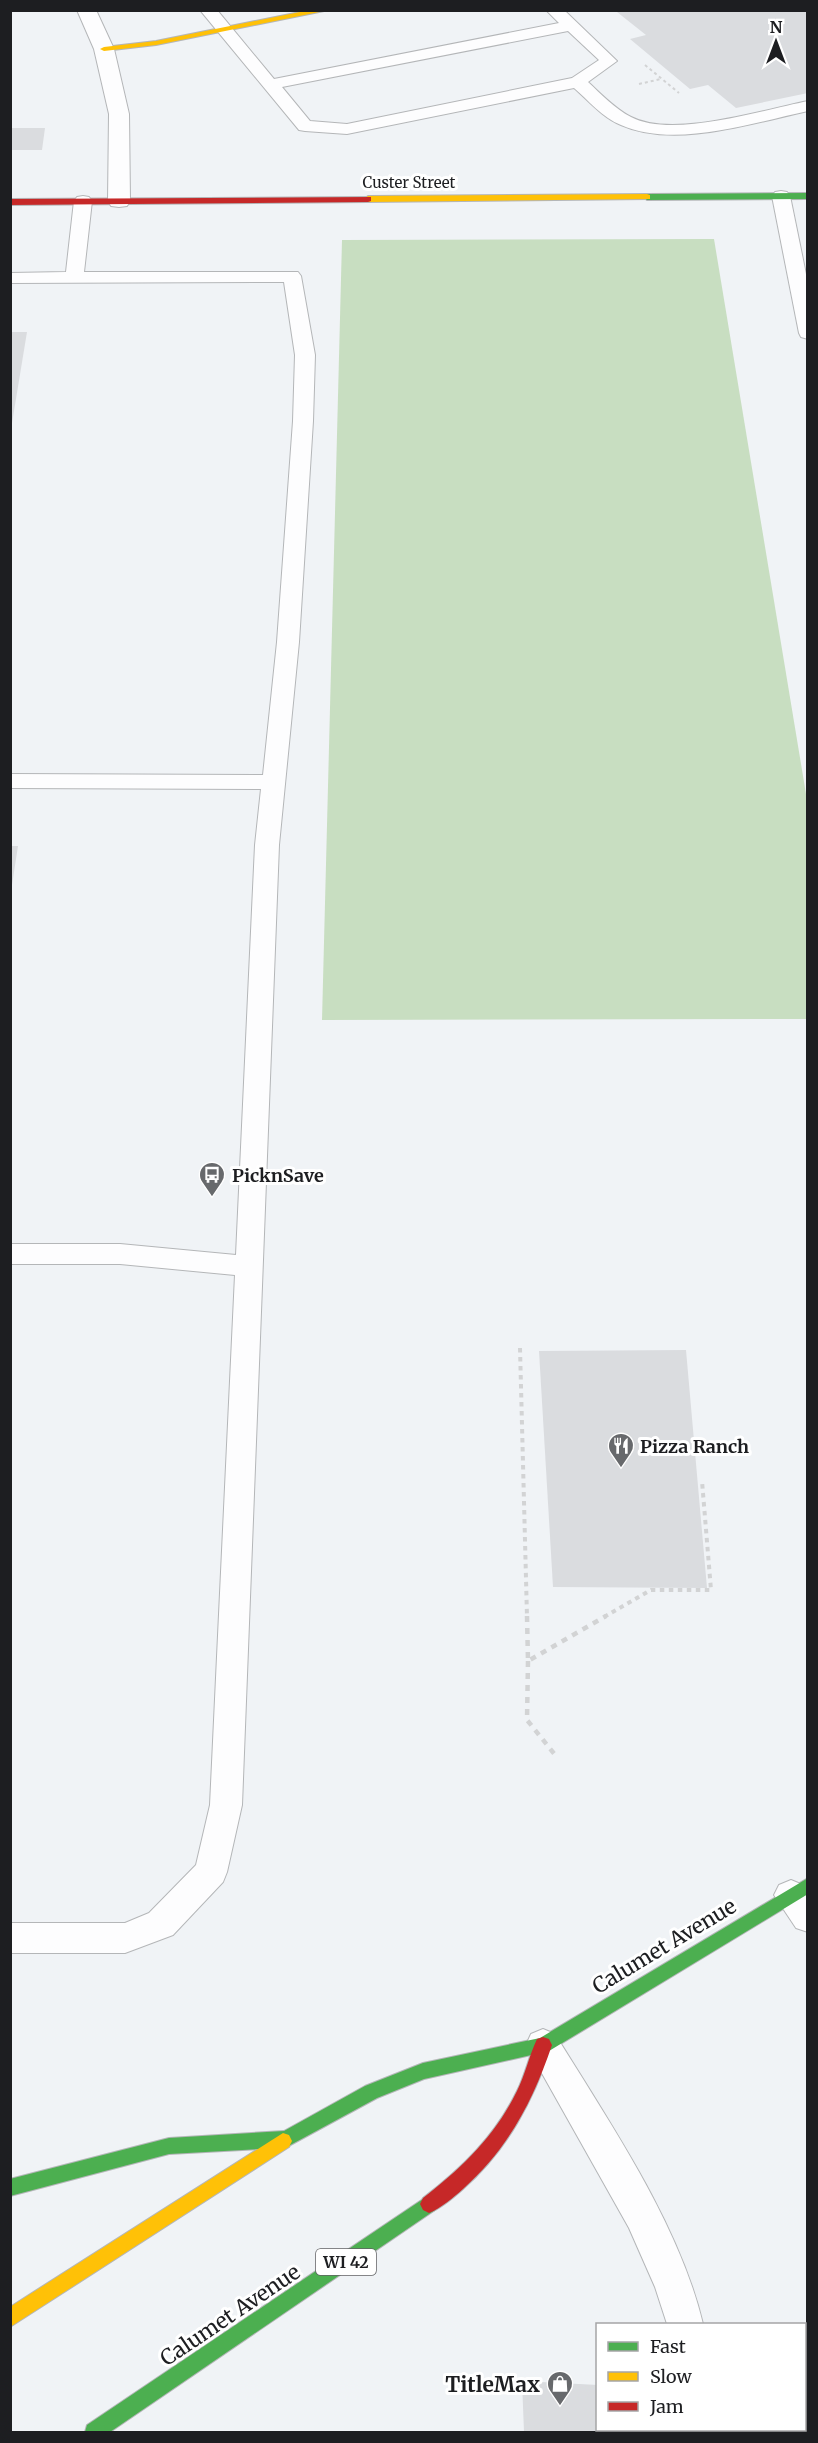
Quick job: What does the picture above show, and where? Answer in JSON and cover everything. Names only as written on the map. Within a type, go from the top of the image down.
[{"type":"street","points":[[86,10],[104,50],[119,114],[119,201]]},
{"type":"street","points":[[104,50],[156,43],[325,10]]},
{"type":"street","name":"Custer Street","points":[[10,202],[807,196]]},
{"type":"street","name":"Calumet Avenue","points":[[10,2318],[286,2139],[371,2092],[423,2071],[543,2045],[802,1899]]},
{"type":"street","name":"Calumet Avenue","points":[[94,2433],[455,2186],[476,2167],[508,2131],[532,2083],[543,2045]]},
{"type":"street","points":[[10,2188],[168,2146],[286,2139]]},
{"type":"lane","points":[[208,10],[305,126],[347,129],[577,82],[609,61],[554,10]]},
{"type":"lane","points":[[269,85],[570,26]]},
{"type":"lane","points":[[577,82],[627,122],[656,129],[686,130],[807,106]]},
{"type":"lane","points":[[781,196],[807,333]]},
{"type":"lane","points":[[74,278],[83,201]]},
{"type":"lane","points":[[10,278],[292,276],[304,355],[303,421],[288,642],[267,845],[226,1805],[211,1872],[161,1924],[125,1938],[10,1938]]},
{"type":"lane","points":[[10,781],[273,782]]},
{"type":"lane","points":[[10,1254],[120,1254],[249,1266]]},
{"type":"lane","points":[[543,2045],[615,2167],[640,2216],[676,2293],[684,2323]]},
{"type":"path","points":[[644,64],[697,108],[701,127]]},
{"type":"path","points":[[520,1348],[528,1661],[527,1720],[556,1756]]},
{"type":"path","points":[[528,1661],[651,1590],[711,1590],[702,1481]]},
{"type":"green space","points":[[714,239],[807,800],[807,1019],[322,1020],[342,240]]},
{"type":"building","points":[[623,10],[808,10],[808,93],[736,108],[708,85],[690,89],[630,39],[646,35],[617,12]]},
{"type":"building","points":[[10,128],[45,128],[42,150],[10,150]]},
{"type":"building","points":[[10,332],[27,332],[12,423],[10,423]]},
{"type":"building","points":[[10,846],[18,846],[12,885],[10,885]]},
{"type":"building","name":"Pizza Ranch","points":[[686,1350],[707,1588],[553,1587],[539,1351]]},
{"type":"building","name":"TitleMax","points":[[522,2381],[596,2385],[596,2431],[658,2431],[658,2432],[524,2432]]},
{"type":"traffic: fast","points":[[647,197],[808,196]]},
{"type":"traffic: fast","points":[[283,2141],[371,2092],[423,2071],[543,2045],[808,1885]]},
{"type":"traffic: fast","points":[[10,2188],[169,2146],[284,2139]]},
{"type":"traffic: fast","points":[[94,2432],[429,2204]]},
{"type":"traffic: slow","points":[[104,49],[156,43],[325,10]]},
{"type":"traffic: slow","points":[[368,199],[647,197]]},
{"type":"traffic: slow","points":[[10,2318],[283,2141]]},
{"type":"traffic: jam","points":[[10,202],[368,199]]},
{"type":"traffic: jam","points":[[429,2204],[470,2171],[501,2135],[525,2094],[543,2045]]},
{"type":"place","name":"PicknSave","points":[[212,1198]]},
{"type":"place","name":"Pizza Ranch","points":[[621,1469]]},
{"type":"place","name":"TitleMax","points":[[560,2407]]}]
